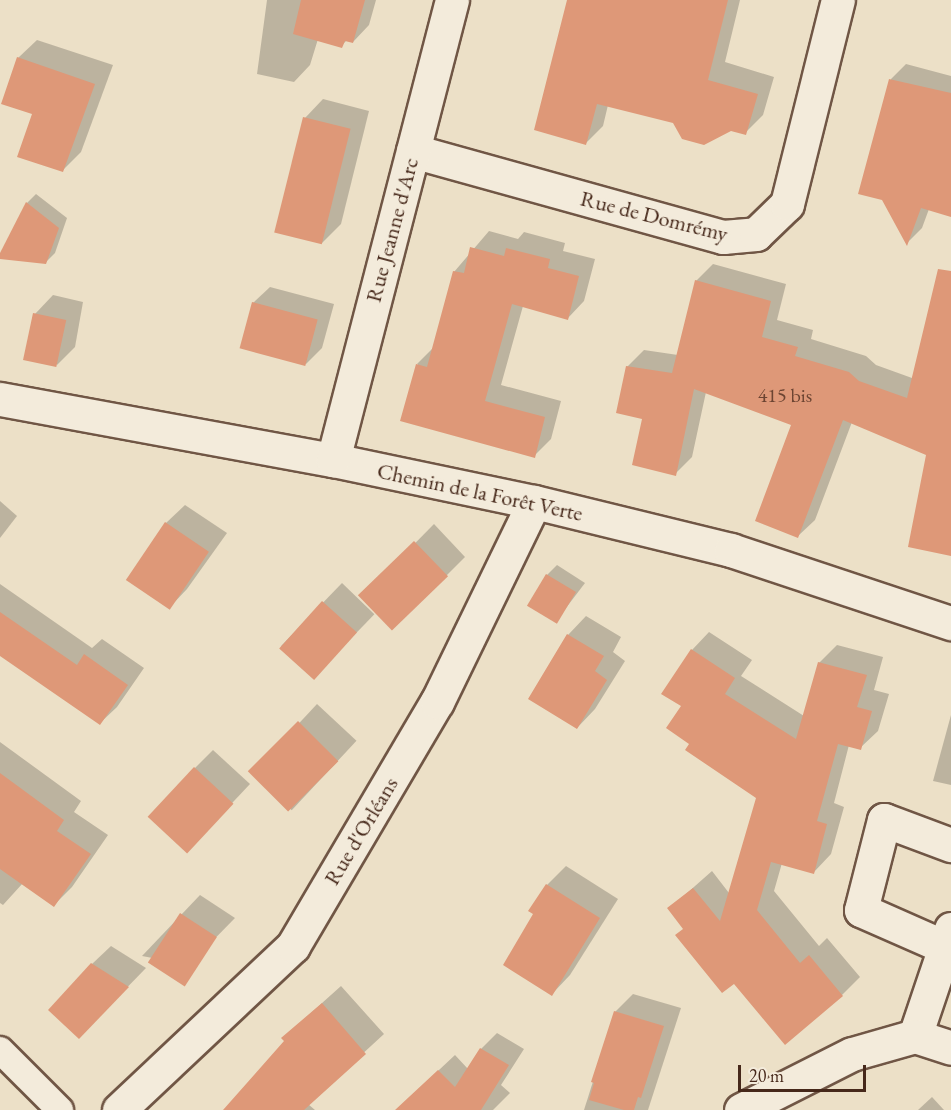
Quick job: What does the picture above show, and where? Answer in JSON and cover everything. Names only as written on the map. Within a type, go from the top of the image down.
[{"type":"street","name":"Rue Jeanne d'Arc","points":[[333,460],[452,0]]},
{"type":"street","name":"Rue de Domrémy","points":[[413,151],[723,237],[756,234],[787,204],[838,0]]},
{"type":"street","name":"Chemin de la Forêt Verte","points":[[0,399],[333,460],[534,502],[731,550],[951,623]]},
{"type":"street","name":"Rue d'Orléans","points":[[121,1109],[293,946],[437,702],[534,502]]},
{"type":"street","points":[[915,1036],[949,939],[861,910],[884,820],[951,845]]},
{"type":"street","points":[[741,1110],[852,1054],[915,1036],[951,1048]]},
{"type":"lane","points":[[0,1050],[60,1110]]},
{"type":"building","points":[[301,0],[365,0],[353,43],[345,41],[342,48],[293,34]]},
{"type":"building","points":[[567,0],[728,0],[708,80],[758,94],[746,135],[731,131],[704,145],[682,139],[673,123],[597,104],[586,145],[534,130]]},
{"type":"building","points":[[17,57],[95,84],[63,172],[17,157],[32,114],[1,104]]},
{"type":"building","points":[[889,79],[951,93],[951,217],[921,208],[907,246],[882,200],[858,194]]},
{"type":"building","points":[[303,117],[351,129],[322,244],[274,232]]},
{"type":"building","points":[[26,202],[59,228],[46,264],[0,259],[0,253]]},
{"type":"building","points":[[470,247],[504,256],[506,248],[550,259],[548,268],[579,276],[568,320],[512,304],[485,401],[545,417],[535,458],[400,421],[416,364],[427,367],[453,271],[464,273]]},
{"type":"building","points":[[938,269],[951,271],[951,556],[908,547],[926,455],[843,420],[798,538],[755,521],[791,425],[694,389],[676,476],[632,465],[642,419],[616,413],[626,366],[672,373],[695,280],[771,301],[762,337],[798,347],[795,356],[849,372],[859,381],[907,398]]},
{"type":"building","points":[[252,302],[318,320],[305,366],[240,348]]},
{"type":"building","points":[[33,313],[66,320],[56,367],[23,360]]},
{"type":"building","points":[[165,522],[209,552],[170,610],[126,580]]},
{"type":"building","points":[[414,541],[448,576],[392,630],[358,595]]},
{"type":"building","points":[[546,574],[576,592],[557,624],[527,606]]},
{"type":"building","points":[[322,601],[357,632],[314,680],[279,649]]},
{"type":"building","points":[[0,612],[77,665],[84,654],[128,685],[100,725],[0,656]]},
{"type":"building","points":[[567,634],[604,656],[595,671],[607,680],[577,729],[528,699]]},
{"type":"building","points":[[691,649],[735,678],[725,694],[796,739],[818,662],[867,675],[857,707],[872,711],[861,750],[838,744],[817,821],[827,824],[814,874],[771,862],[757,910],[800,963],[809,955],[843,996],[785,1045],[734,984],[722,993],[675,935],[683,929],[667,908],[693,888],[720,921],[756,798],[685,750],[689,744],[666,728],[681,706],[661,694]]},
{"type":"building","points":[[298,721],[338,761],[288,812],[248,771]]},
{"type":"building","points":[[194,767],[233,804],[187,854],[148,817]]},
{"type":"building","points":[[0,773],[64,820],[57,831],[91,854],[54,907],[0,869]]},
{"type":"building","points":[[546,884],[600,918],[552,996],[503,965],[533,914],[528,911]]},
{"type":"building","points":[[180,913],[217,937],[185,986],[148,962]]},
{"type":"building","points":[[91,963],[129,987],[79,1039],[48,1010]]},
{"type":"building","points":[[322,1003],[366,1054],[304,1110],[223,1110],[284,1041],[281,1038]]},
{"type":"building","points":[[614,1011],[664,1026],[641,1098],[638,1097],[634,1110],[624,1110],[589,1100],[594,1083],[591,1082]]},
{"type":"building","points":[[480,1048],[509,1065],[481,1110],[395,1110],[438,1070],[455,1087]]}]
